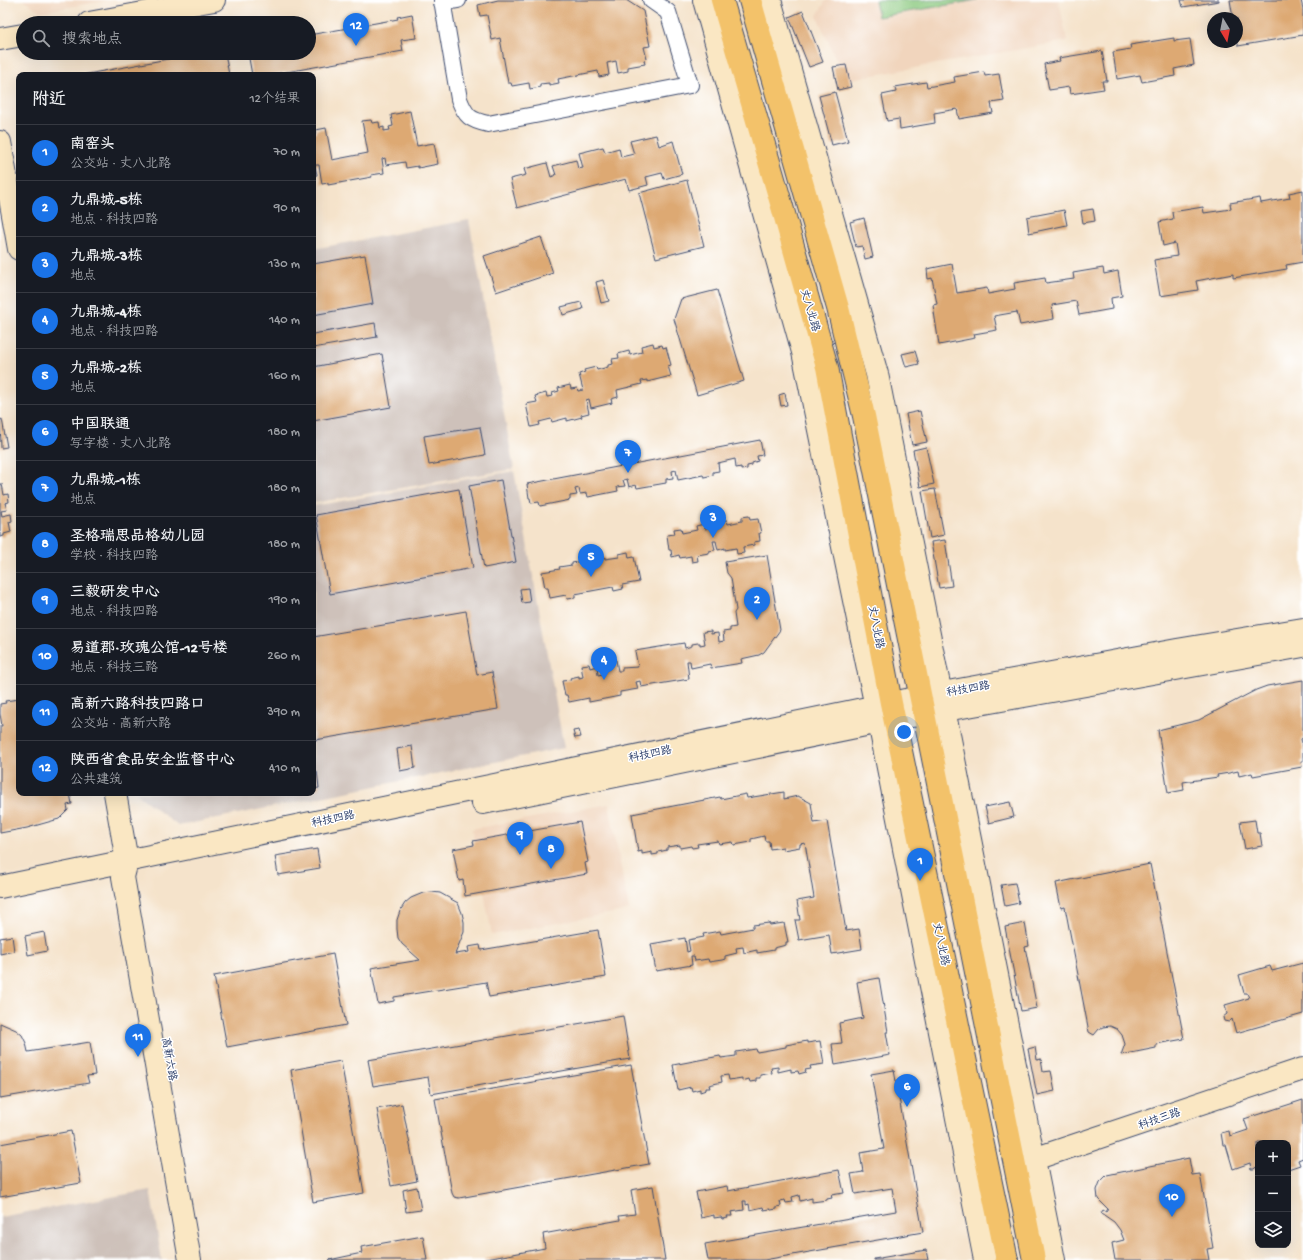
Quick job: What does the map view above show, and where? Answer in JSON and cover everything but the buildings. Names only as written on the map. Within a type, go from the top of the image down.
[{"type":"main road","name":"丈八北路","points":[[722,0],[782,203],[827,366],[885,712],[1007,1260]]},
{"type":"main road","points":[[750,0],[840,316],[933,703],[1024,1163],[1034,1260]]},
{"type":"street","points":[[127,16],[214,0]]},
{"type":"street","points":[[447,1],[459,99],[464,111],[474,121],[488,124],[690,85],[668,12],[651,0]]},
{"type":"street","points":[[704,0],[803,352],[885,712],[985,1260]]},
{"type":"street","points":[[770,0],[877,374],[933,703]]},
{"type":"street","points":[[0,39],[16,36]]},
{"type":"street","points":[[0,142],[16,232]]},
{"type":"street","name":"科技四路","points":[[0,902],[129,870],[933,703],[1177,650],[1303,629]]},
{"type":"street","name":"科技四路","points":[[933,703],[1303,646]]},
{"type":"street","name":"高新六路","points":[[116,796],[206,1260]]},
{"type":"street","name":"科技四路","points":[[0,887],[129,870]]},
{"type":"street","name":"高新六路","points":[[129,870],[190,1260]]},
{"type":"street","name":"科技三路","points":[[1024,1163],[1303,1069]]},
{"type":"street","points":[[1024,1163],[1054,1260]]},
{"type":"shaded area","points":[[23,0],[109,0],[41,12]]},
{"type":"shaded area","points":[[826,0],[1059,0],[1067,41],[845,80],[817,16]]},
{"type":"shaded area","points":[[469,220],[514,469],[316,502],[316,248]]},
{"type":"shaded area","points":[[514,471],[564,748],[178,826],[140,796],[316,796],[316,505]]},
{"type":"shaded area","points":[[609,804],[629,910],[492,935],[472,829]]},
{"type":"shaded area","points":[[150,1190],[162,1260],[0,1260],[0,1217]]},
{"type":"green space","points":[[875,0],[977,0],[878,17]]},
{"type":"place","name":"陕西省食品安全监督中心","points":[[356,46]]},
{"type":"place","name":"九鼎城-1栋","points":[[628,473]]},
{"type":"place","name":"九鼎城-3栋","points":[[713,538]]},
{"type":"place","name":"九鼎城-2栋","points":[[591,577]]},
{"type":"place","name":"九鼎城-5栋","points":[[757,620]]},
{"type":"place","name":"九鼎城-4栋","points":[[604,680]]},
{"type":"place","name":"三毅研发中心","points":[[520,855]]},
{"type":"place","name":"圣格瑞思品格幼儿园","points":[[551,869]]},
{"type":"place","name":"南窑头","points":[[920,881]]},
{"type":"place","name":"高新六路科技四路口","points":[[138,1057]]},
{"type":"place","name":"中国联通","points":[[907,1107]]},
{"type":"place","name":"易道郡·玫瑰公馆-12号楼","points":[[1172,1217]]}]
